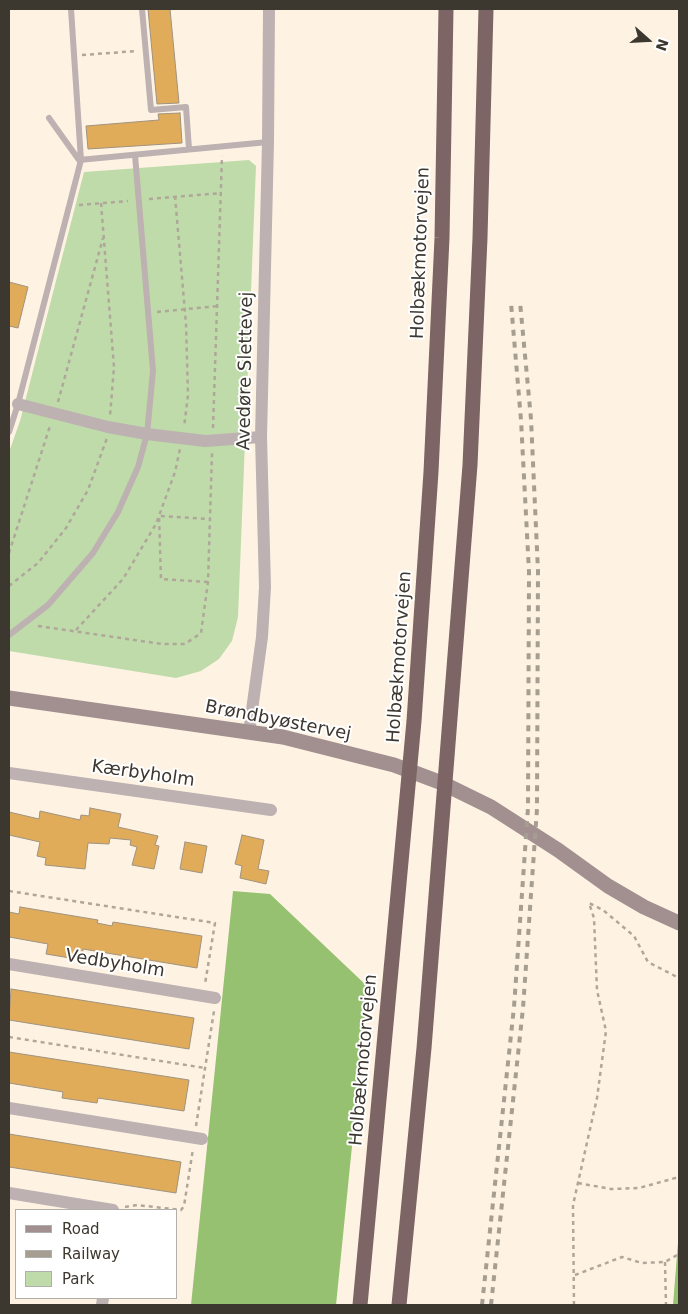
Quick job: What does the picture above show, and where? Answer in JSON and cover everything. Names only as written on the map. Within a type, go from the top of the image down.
[{"type":"highway","name":"Holbækmotorvejen","points":[[360,1305],[414,721],[431,482],[442,238],[446,9]]},
{"type":"highway","points":[[399,1305],[426,1019],[470,464],[480,238],[486,9]]},
{"type":"street","name":"Avedøre Slettevej","points":[[249,732],[262,637],[265,587],[261,437],[269,9]]},
{"type":"street","points":[[18,404],[108,427],[147,434],[213,440],[261,437]]},
{"type":"street","name":"Brøndbyøstervej","points":[[9,698],[284,737],[394,765],[426,777],[491,807],[558,850],[615,891],[679,924]]},
{"type":"street","name":"Kærbyholm","points":[[9,773],[271,810]]},
{"type":"street","name":"Vedbyholm","points":[[9,964],[209,997]]},
{"type":"street","points":[[9,1108],[202,1139]]},
{"type":"street","points":[[9,1193],[107,1209]]},
{"type":"lane","points":[[9,432],[82,160],[71,9]]},
{"type":"lane","points":[[142,9],[151,110],[186,107],[189,149]]},
{"type":"lane","points":[[49,118],[79,160],[268,142]]},
{"type":"lane","points":[[9,635],[48,605],[93,553],[118,512],[138,467],[147,434],[152,371],[135,155]]},
{"type":"path","points":[[74,56],[146,50]]},
{"type":"path","points":[[24,624],[162,644],[185,644],[201,632],[208,582],[223,162],[220,146]]},
{"type":"path","points":[[78,205],[222,192]]},
{"type":"path","points":[[9,586],[38,563],[69,524],[88,490],[106,440],[114,367],[101,203]]},
{"type":"path","points":[[9,553],[54,414],[103,236]]},
{"type":"path","points":[[148,313],[218,306]]},
{"type":"path","points":[[208,582],[160,579],[159,516],[210,519]]},
{"type":"path","points":[[9,891],[215,923],[209,997]]},
{"type":"path","points":[[574,1305],[573,1205],[597,1098],[606,1031],[598,990],[594,918],[589,903],[604,910],[634,936],[648,962],[679,978]]},
{"type":"path","points":[[9,1037],[205,1068]]},
{"type":"path","points":[[578,1183],[611,1188],[639,1188],[679,1177]]},
{"type":"path","points":[[574,1275],[622,1257],[642,1263],[665,1262],[679,1254]]},
{"type":"path","points":[[665,1262],[666,1305]]},
{"type":"green space","points":[[249,160],[256,166],[238,617],[232,641],[219,659],[201,671],[176,678],[9,651],[9,452],[20,421],[84,172]]},
{"type":"green space","points":[[233,891],[270,894],[368,987],[336,1305],[191,1305]]},
{"type":"green space","points":[[679,1230],[679,1305],[673,1305]]},
{"type":"building","points":[[148,9],[170,9],[179,103],[157,104]]},
{"type":"building","points":[[180,113],[182,143],[88,149],[86,126],[159,120],[158,114]]},
{"type":"building","points":[[9,282],[28,287],[18,328],[9,326]]},
{"type":"building","points":[[90,808],[121,814],[118,827],[158,836],[155,845],[159,846],[154,869],[132,865],[137,847],[130,845],[131,840],[110,838],[109,844],[88,843],[85,869],[45,865],[46,858],[37,856],[40,842],[9,835],[9,812],[39,819],[40,811],[80,820],[81,815],[89,816]]},
{"type":"building","points":[[242,835],[264,840],[258,869],[269,871],[266,884],[240,878],[242,866],[235,864]]},
{"type":"building","points":[[185,842],[207,846],[202,873],[180,869]]},
{"type":"building","points":[[20,907],[98,920],[97,923],[112,926],[113,922],[202,936],[197,968],[83,949],[82,960],[46,954],[48,944],[9,937],[9,912],[19,914]]},
{"type":"building","points":[[11,989],[194,1018],[189,1049],[9,1020]]},
{"type":"building","points":[[9,1052],[189,1080],[184,1111],[98,1098],[97,1103],[62,1098],[63,1092],[9,1083]]},
{"type":"building","points":[[9,1134],[181,1162],[176,1193],[9,1167]]},
{"type":"railway","points":[[491,1305],[523,1008],[537,809],[538,571],[531,419],[520,302]]},
{"type":"railway","points":[[482,1305],[514,1007],[528,808],[529,572],[521,420],[511,303]]}]
